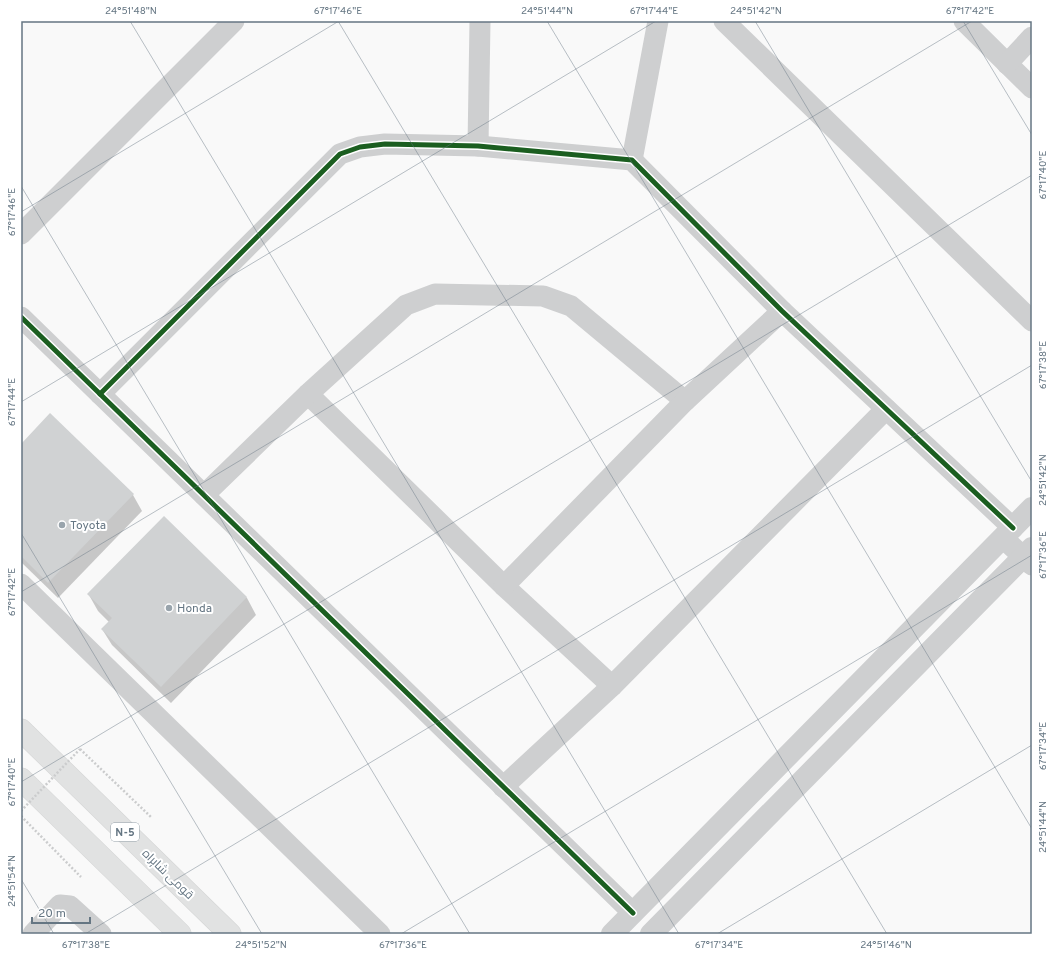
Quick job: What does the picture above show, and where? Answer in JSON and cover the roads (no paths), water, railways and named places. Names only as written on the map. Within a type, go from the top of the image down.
[{"type":"highway","name":"قومی شاہراہ","points":[[21,730],[230,934]]},
{"type":"highway","points":[[21,779],[180,934]]},
{"type":"street","points":[[21,234],[234,21]]},
{"type":"street","points":[[478,146],[480,21]]},
{"type":"street","points":[[632,160],[658,21]]},
{"type":"street","points":[[724,21],[1032,321]]},
{"type":"street","points":[[964,21],[1032,88]]},
{"type":"street","points":[[1007,64],[1032,37]]},
{"type":"street","points":[[100,394],[340,154],[360,147],[385,144],[478,146],[632,160],[782,311],[886,409],[1008,533],[1029,557],[950,632],[651,934]]},
{"type":"street","points":[[204,495],[308,394],[406,305],[435,294],[542,296],[570,306],[685,401]]},
{"type":"street","points":[[504,586],[685,401],[782,311]]},
{"type":"street","points":[[21,317],[633,913]]},
{"type":"street","points":[[308,394],[504,586],[612,686]]},
{"type":"street","points":[[503,787],[612,686],[886,409]]},
{"type":"street","points":[[612,934],[1032,508]]},
{"type":"street","points":[[21,584],[380,934]]},
{"type":"street","points":[[929,612],[950,632]]},
{"type":"street","points":[[33,934],[60,906],[65,905],[70,906],[101,934]]},
{"type":"place","name":"Toyota","points":[[62,525]]},
{"type":"place","name":"Honda","points":[[169,608]]}]
